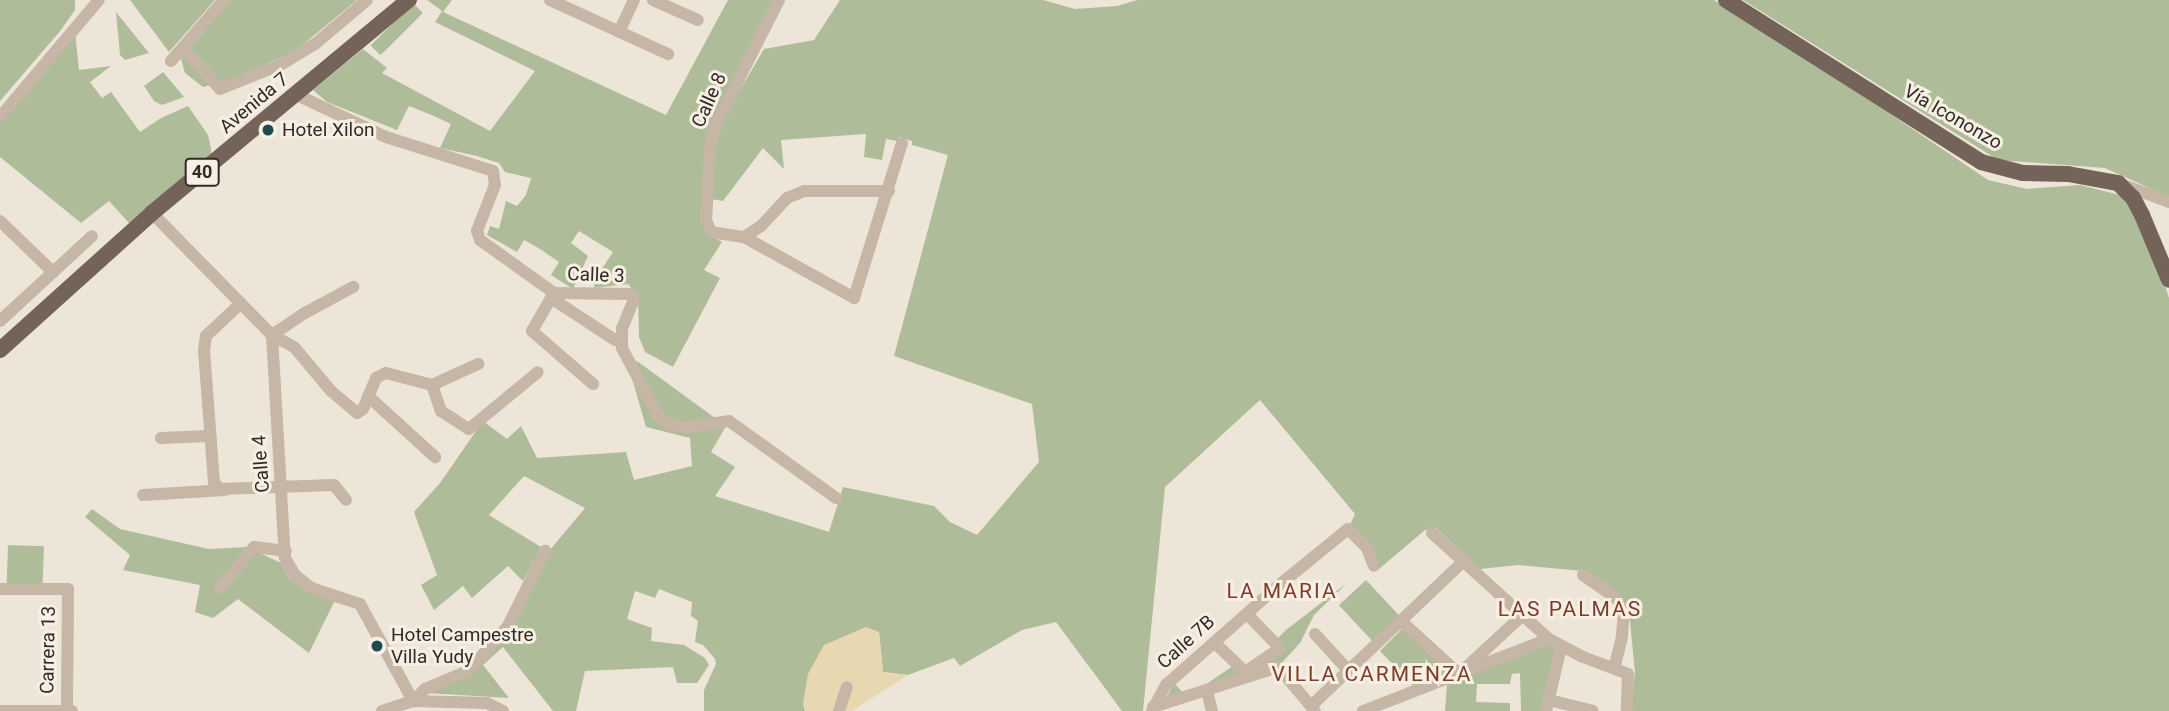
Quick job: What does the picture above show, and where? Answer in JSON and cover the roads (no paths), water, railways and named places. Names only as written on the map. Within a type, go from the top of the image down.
[{"type":"main road","name":"Avenida 7","points":[[0,350],[152,213],[409,0]]},
{"type":"main road","name":"Vía Icononzo","points":[[1726,0],[1981,162],[2023,173],[2068,174],[2118,183]]},
{"type":"main road","points":[[2118,183],[2133,198],[2142,215],[2169,280]]},
{"type":"street","points":[[4,113],[99,0]]},
{"type":"street","points":[[171,61],[224,0]]},
{"type":"street","points":[[183,48],[220,89],[280,65],[315,44],[367,0]]},
{"type":"street","points":[[550,0],[668,54]]},
{"type":"street","points":[[619,32],[634,0]]},
{"type":"street","name":"Calle 8","points":[[744,237],[712,232],[706,220],[710,149],[715,126],[779,0]]},
{"type":"street","points":[[661,2],[698,20]]},
{"type":"street","name":"Calle 3","points":[[297,95],[386,137],[493,171],[495,185],[477,235],[552,296],[631,293],[634,299],[622,328],[622,348],[657,414],[669,424],[686,427],[729,421],[836,498]]},
{"type":"street","points":[[889,191],[804,191],[787,198],[761,226],[744,237],[854,298],[889,191],[902,143]]},
{"type":"street","points":[[2118,183],[2169,202]]},
{"type":"street","points":[[152,213],[272,335],[295,348],[352,411],[357,413],[363,409],[376,378],[386,373],[432,385],[478,364]]},
{"type":"street","points":[[0,221],[53,272]]},
{"type":"street","points":[[0,321],[92,236]]},
{"type":"street","points":[[272,335],[304,313],[353,287]]},
{"type":"street","points":[[593,384],[532,331],[552,296],[615,340]]},
{"type":"street","points":[[241,303],[206,335],[204,350],[216,487],[281,487]]},
{"type":"street","name":"Calle 4","points":[[272,335],[285,558],[295,575],[311,588],[360,604],[412,701]]},
{"type":"street","points":[[432,385],[440,411],[469,429],[538,372]]},
{"type":"street","points":[[368,396],[435,457]]},
{"type":"street","points":[[161,438],[210,436]]},
{"type":"street","points":[[143,495],[334,485],[345,500]]},
{"type":"street","name":"Calle 7B","points":[[1153,709],[1166,685],[1348,529],[1367,548],[1374,566]]},
{"type":"street","points":[[1432,533],[1549,639],[1561,647],[1628,674],[1627,711]]},
{"type":"street","points":[[220,588],[254,547],[286,551]]},
{"type":"street","points":[[412,701],[425,689],[468,671],[509,626],[545,551]]},
{"type":"street","points":[[1153,709],[1278,667],[1313,708],[1348,670],[1464,561]]},
{"type":"street","points":[[1583,575],[1617,599],[1624,612],[1622,636],[1614,668]]},
{"type":"street","name":"Carrera 13","points":[[0,589],[68,589],[67,711]]},
{"type":"street","points":[[1215,643],[1245,672],[1278,650],[1277,645],[1247,614]]},
{"type":"street","points":[[1459,674],[1523,615]]},
{"type":"street","points":[[1401,621],[1459,674]]},
{"type":"street","points":[[1315,634],[1348,670]]},
{"type":"street","points":[[1363,711],[1549,639]]},
{"type":"street","points":[[1561,647],[1548,706],[1593,711]]},
{"type":"street","points":[[839,711],[847,687]]},
{"type":"street","points":[[1207,691],[1212,711]]},
{"type":"street","points":[[382,711],[412,701],[503,711]]},
{"type":"street","points":[[0,710],[73,711]]},
{"type":"place","name":"Hotel Xilon","points":[[268,130]]},
{"type":"place","name":"Hotel Campestre Villa Yudy","points":[[377,646]]},
{"type":"district","name":"LA MARIA","points":[[1282,591]]},
{"type":"district","name":"LAS PALMAS","points":[[1570,609]]},
{"type":"district","name":"VILLA CARMENZA","points":[[1372,674]]}]
